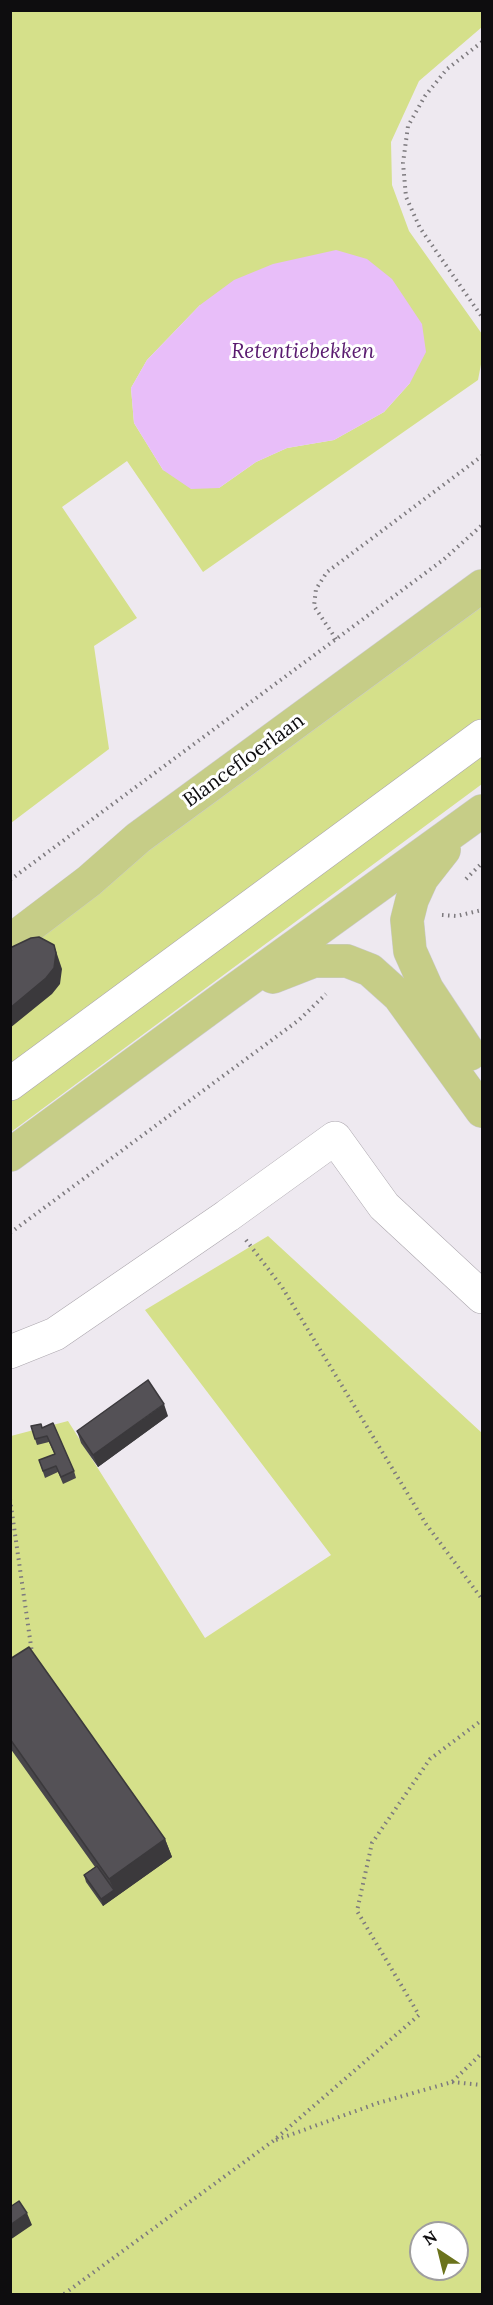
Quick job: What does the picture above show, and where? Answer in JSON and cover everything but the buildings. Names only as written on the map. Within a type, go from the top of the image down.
[{"type":"main road","name":"Blancefloerlaan","points":[[10,940],[89,881],[138,838],[483,586]]},
{"type":"main road","points":[[473,818],[422,878],[412,900],[407,920],[411,951],[428,989],[483,1072]]},
{"type":"main road","points":[[10,1155],[473,818]]},
{"type":"main road","points":[[229,994],[314,962],[347,961],[370,970],[399,996],[483,1111]]},
{"type":"street","points":[[10,1084],[483,736]]},
{"type":"street","points":[[10,1352],[55,1334],[227,1216],[335,1138],[384,1206],[483,1297]]},
{"type":"path","points":[[483,42],[447,69],[425,96],[408,126],[403,164],[406,197],[420,228],[483,317]]},
{"type":"path","points":[[336,639],[314,606],[316,589],[327,572],[483,456]]},
{"type":"path","points":[[10,880],[443,560],[483,525]]},
{"type":"path","points":[[407,920],[429,915],[457,915],[483,910]]},
{"type":"path","points":[[10,1233],[299,1020],[327,993],[347,961]]},
{"type":"path","points":[[227,1216],[282,1287],[426,1524],[483,1599]]},
{"type":"path","points":[[10,1499],[32,1653]]},
{"type":"path","points":[[64,2295],[273,2141],[419,2015],[357,1911],[372,1844],[430,1759],[483,1720]]},
{"type":"path","points":[[452,2082],[483,2053]]},
{"type":"path","points":[[273,2141],[378,2103],[452,2082],[483,2085]]},
{"type":"green space","points":[[10,11],[482,11],[482,27],[419,81],[391,142],[392,185],[409,231],[482,334],[482,359],[478,380],[203,572],[127,461],[62,507],[137,618],[94,646],[109,749],[11,823]],"holes":[[[200,305],[410,383],[384,412],[334,440],[287,448],[256,462],[219,488],[163,470],[134,423],[131,388],[147,360]]]},
{"type":"green space","points":[[482,603],[482,784],[11,1132],[10,950]]},
{"type":"green space","points":[[268,1236],[482,1433],[482,2294],[11,2294],[11,1436],[68,1421],[205,1638],[331,1555],[145,1310]]},
{"type":"water","name":"Retentiebekken","points":[[336,250],[367,259],[392,279],[422,324],[426,352],[410,383],[384,412],[334,440],[287,448],[256,462],[219,488],[191,489],[163,470],[134,423],[131,388],[147,360],[200,305],[234,280],[273,264]]}]
